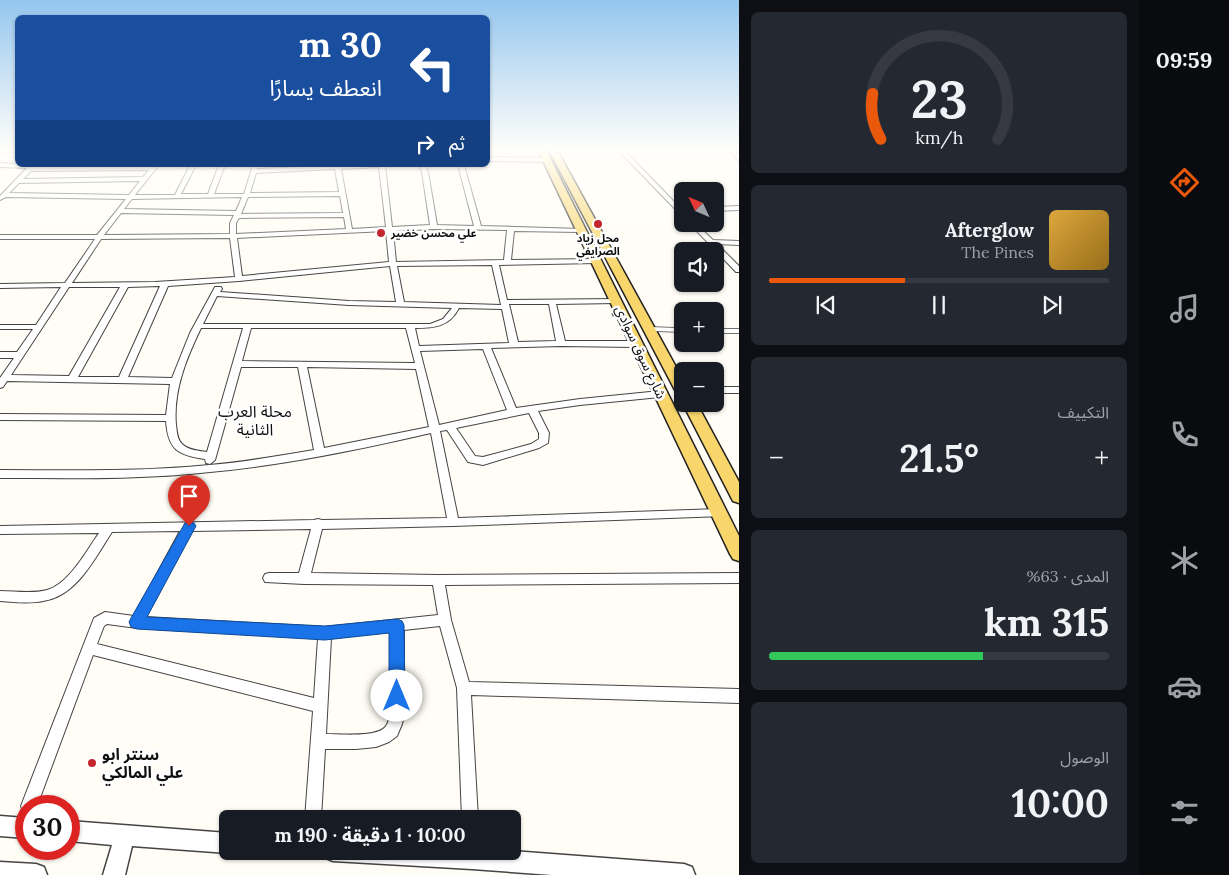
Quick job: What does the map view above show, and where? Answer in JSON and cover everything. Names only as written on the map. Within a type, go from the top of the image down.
[{"type":"main road","name":"شارع سوق سوادي","points":[[563,191],[580,230],[617,301],[635,344],[739,554]]},
{"type":"main road","name":"شارع سوق سوادي","points":[[569,191],[650,329],[674,374]]},
{"type":"main road","points":[[628,328],[650,329]]},
{"type":"main road","points":[[694,412],[739,497]]},
{"type":"street","points":[[1,383],[99,237],[135,191]]},
{"type":"street","points":[[177,196],[180,191]]},
{"type":"street","points":[[210,196],[212,191]]},
{"type":"street","points":[[239,279],[233,223],[247,191]]},
{"type":"street","points":[[342,191],[350,230]]},
{"type":"street","points":[[384,191],[393,264],[401,305]]},
{"type":"street","points":[[428,191],[434,227]]},
{"type":"street","points":[[468,191],[478,227]]},
{"type":"street","points":[[661,191],[674,204]]},
{"type":"street","points":[[2,197],[343,194]]},
{"type":"street","points":[[724,209],[739,208]]},
{"type":"street","points":[[119,211],[238,215],[347,215]]},
{"type":"street","points":[[0,237],[233,236],[434,227],[580,230]]},
{"type":"street","points":[[507,262],[511,228]]},
{"type":"street","points":[[701,232],[711,242]]},
{"type":"street","points":[[724,242],[739,243]]},
{"type":"street","points":[[724,255],[739,270]]},
{"type":"street","points":[[0,286],[165,284],[393,264],[597,261]]},
{"type":"street","points":[[495,262],[514,345]]},
{"type":"street","points":[[211,456],[179,448],[172,437],[171,418],[175,380],[224,280]]},
{"type":"street","points":[[123,379],[165,284]]},
{"type":"street","points":[[74,378],[125,285]]},
{"type":"street","points":[[216,294],[456,307],[617,301]]},
{"type":"street","points":[[552,302],[560,343]]},
{"type":"street","points":[[200,326],[438,325],[444,323],[452,316],[456,307]]},
{"type":"street","points":[[208,469],[248,325]]},
{"type":"street","points":[[410,326],[435,430],[453,522]]},
{"type":"street","points":[[0,327],[38,327]]},
{"type":"street","points":[[416,349],[560,343],[635,344]]},
{"type":"street","points":[[486,346],[513,412]]},
{"type":"street","points":[[0,355],[20,355]]},
{"type":"street","points":[[236,364],[420,366]]},
{"type":"street","points":[[302,365],[320,453]]},
{"type":"street","points":[[1,383],[74,378],[175,380]]},
{"type":"street","points":[[724,390],[739,390]]},
{"type":"street","points":[[0,474],[116,474],[208,469],[320,453],[513,412],[660,394]]},
{"type":"street","points":[[450,426],[472,458],[483,460],[535,446],[544,441],[544,432],[532,409]]},
{"type":"street","points":[[0,417],[171,418]]},
{"type":"street","points":[[0,530],[453,522],[719,513]]},
{"type":"street","points":[[304,579],[318,523]]},
{"type":"street","points":[[137,622],[189,526]]},
{"type":"street","points":[[0,596],[36,597],[54,593],[68,584],[109,527]]},
{"type":"street","points":[[269,578],[438,580],[739,578]]},
{"type":"street","points":[[438,580],[445,620],[464,688],[470,810]]},
{"type":"street","points":[[33,795],[91,648],[99,622],[106,618],[137,622],[325,633],[445,620]]},
{"type":"street","points":[[319,741],[371,740],[381,738],[390,732],[396,724],[397,625]]},
{"type":"street","points":[[314,810],[325,633]]},
{"type":"street","points":[[91,648],[320,706]]},
{"type":"street","points":[[464,688],[739,696]]},
{"type":"street","points":[[0,826],[15,824]]},
{"type":"street","points":[[80,832],[219,842]]},
{"type":"street","points":[[114,875],[124,835]]},
{"type":"street","points":[[521,860],[684,875]]},
{"type":"street","points":[[0,873],[36,875]]},
{"type":"lane","points":[[650,329],[674,330]]},
{"type":"lane","points":[[724,331],[739,331]]},
{"type":"place","name":"محل زياد الصرايفي","points":[[598,224]]},
{"type":"place","name":"علي محسن خضير","points":[[381,233]]},
{"type":"place","name":"سنتر ابو علي المالكي","points":[[92,763]]},
{"type":"district","name":"محلة العرب الثانية","points":[[255,420]]},
{"type":"route","points":[[189,526],[137,622],[325,633],[397,625],[397,696]]}]
